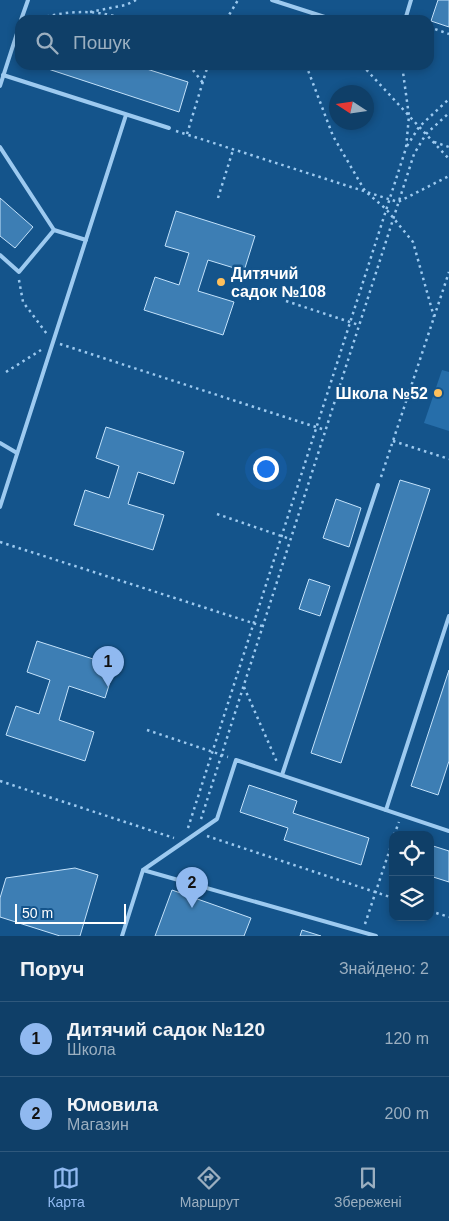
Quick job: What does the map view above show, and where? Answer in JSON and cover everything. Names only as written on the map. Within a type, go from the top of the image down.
[{"type":"lane","points":[[23,15],[28,0]]},
{"type":"lane","points":[[272,0],[318,15]]},
{"type":"lane","points":[[406,15],[411,0]]},
{"type":"lane","points":[[0,86],[15,39]]},
{"type":"lane","points":[[3,75],[169,128]]},
{"type":"lane","points":[[0,507],[126,115]]},
{"type":"lane","points":[[0,147],[54,230],[86,240]]},
{"type":"lane","points":[[0,255],[19,272],[54,230]]},
{"type":"lane","points":[[0,443],[17,453]]},
{"type":"lane","points":[[282,775],[378,485]]},
{"type":"lane","points":[[386,810],[449,616]]},
{"type":"lane","points":[[122,936],[143,870],[217,819],[236,760],[449,830]]},
{"type":"lane","points":[[143,870],[376,936]]},
{"type":"path","points":[[50,15],[88,12],[126,5],[136,0]]},
{"type":"path","points":[[229,15],[238,0]]},
{"type":"path","points":[[88,12],[102,15]]},
{"type":"path","points":[[434,29],[449,34]]},
{"type":"path","points":[[193,70],[203,83]]},
{"type":"path","points":[[186,134],[207,70]]},
{"type":"path","points":[[308,70],[333,136],[365,191],[386,209],[413,242],[434,317]]},
{"type":"path","points":[[367,70],[449,159]]},
{"type":"path","points":[[0,781],[184,841],[406,148],[409,116],[403,70]]},
{"type":"path","points":[[406,148],[419,127],[449,99]]},
{"type":"path","points":[[389,897],[196,833],[414,154],[426,134],[449,113]]},
{"type":"path","points":[[169,128],[398,202],[449,176]]},
{"type":"path","points":[[433,142],[449,147]]},
{"type":"path","points":[[218,198],[233,149]]},
{"type":"path","points":[[19,272],[19,287],[23,302],[53,342],[325,430]]},
{"type":"path","points":[[378,485],[449,272]]},
{"type":"path","points":[[286,301],[359,325]]},
{"type":"path","points":[[6,372],[53,342]]},
{"type":"path","points":[[393,441],[449,459]]},
{"type":"path","points":[[217,514],[290,539]]},
{"type":"path","points":[[0,542],[262,626]]},
{"type":"path","points":[[243,686],[282,775]]},
{"type":"path","points":[[147,730],[236,760]]},
{"type":"path","points":[[362,932],[389,852]]},
{"type":"path","points":[[434,912],[449,917]]},
{"type":"shaded area","points":[[442,370],[449,372],[449,431],[424,423]]},
{"type":"building","points":[[438,0],[449,0],[449,27],[434,22],[433,15]]},
{"type":"building","points":[[51,70],[150,70],[188,82],[179,112]]},
{"type":"building","points":[[0,198],[33,227],[15,248],[0,236]]},
{"type":"building","points":[[176,211],[255,236],[244,271],[208,260],[198,291],[234,302],[223,335],[144,310],[155,277],[179,285],[189,253],[165,246]]},
{"type":"building","points":[[106,427],[184,452],[174,484],[138,472],[128,504],[164,515],[153,550],[74,525],[85,490],[109,498],[119,466],[96,458]]},
{"type":"building","points":[[400,480],[430,489],[341,763],[311,753]]},
{"type":"building","points":[[336,499],[361,508],[349,547],[323,538]]},
{"type":"building","points":[[309,579],[330,586],[320,616],[299,609]]},
{"type":"building","points":[[37,641],[115,666],[105,698],[69,686],[59,720],[94,732],[85,761],[6,735],[16,706],[39,714],[50,680],[27,672]]},
{"type":"building","points":[[449,670],[449,761],[438,795],[411,786]]},
{"type":"building","points":[[249,785],[297,801],[293,813],[369,838],[361,865],[284,840],[288,828],[240,812]]},
{"type":"building","points":[[434,846],[449,851],[449,882],[434,877]]},
{"type":"building","points":[[75,868],[98,875],[80,936],[60,936],[0,917],[0,898],[6,878]]},
{"type":"building","points":[[172,890],[251,918],[244,936],[155,936]]},
{"type":"building","points":[[302,930],[321,936],[300,936]]},
{"type":"place","name":"Дитячий садок №108","points":[[221,282]]},
{"type":"place","name":"Школа №52","points":[[438,393]]},
{"type":"place","name":"Дитячий садок №120","points":[[108,687]]},
{"type":"place","name":"Юмовила","points":[[192,908]]}]
